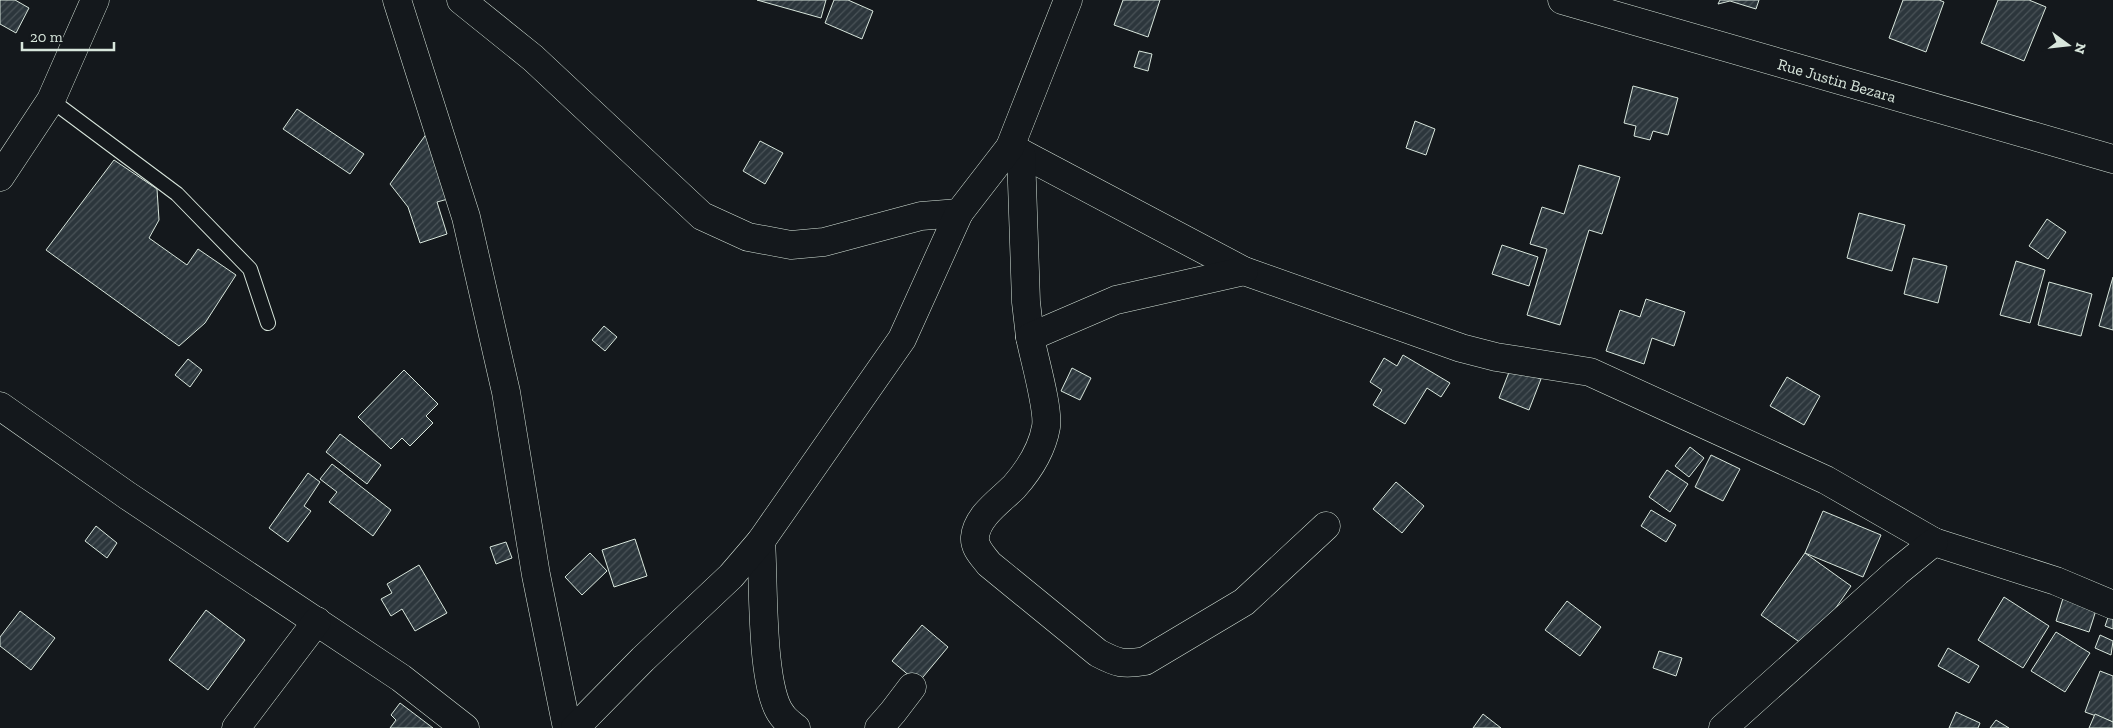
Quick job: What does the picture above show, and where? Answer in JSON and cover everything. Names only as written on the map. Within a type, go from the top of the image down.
[{"type":"street","points":[[0,178],[51,100],[95,0]]},
{"type":"street","points":[[398,0],[466,217],[482,285],[506,392],[536,575],[567,728]]},
{"type":"street","points":[[460,0],[533,58],[702,216],[748,237],[791,245],[816,243],[921,216],[959,213]]},
{"type":"street","points":[[575,728],[643,659],[732,576],[761,541],[902,339],[959,213],[1015,150],[1068,0]]},
{"type":"street","name":"Rue Justin Bezara","points":[[1562,0],[2113,159]]},
{"type":"street","points":[[1015,150],[1244,271],[1461,348],[1496,357],[1590,372],[1826,480],[1934,542],[2056,581],[2113,605]]},
{"type":"street","points":[[1015,150],[1026,302],[1030,337],[1046,426],[1038,454],[1015,486],[989,511],[980,523],[975,538],[978,551],[989,564],[1098,653],[1114,662],[1126,664],[1145,661],[1158,651],[1244,602],[1326,526]]},
{"type":"street","points":[[1030,337],[1116,300],[1244,271]]},
{"type":"street","points":[[0,406],[128,496],[401,678],[464,728]]},
{"type":"street","points":[[761,541],[765,639],[773,696],[781,715],[796,728]]},
{"type":"street","points":[[1723,728],[1897,572],[1934,542]]},
{"type":"street","points":[[236,728],[317,621]]},
{"type":"street","points":[[879,728],[912,687]]},
{"type":"lane","points":[[51,100],[177,194],[250,269],[268,323]]},
{"type":"building","points":[[0,0],[15,0],[29,8],[16,33],[0,24]]},
{"type":"building","points":[[757,0],[826,0],[821,18]]},
{"type":"building","points":[[834,0],[848,0],[873,11],[862,39],[825,23]]},
{"type":"building","points":[[1123,0],[1160,0],[1148,37],[1114,25]]},
{"type":"building","points":[[1720,0],[1759,0],[1756,9],[1730,1],[1718,4]]},
{"type":"building","points":[[1903,0],[1939,0],[1944,2],[1926,52],[1889,38]]},
{"type":"building","points":[[1998,0],[2029,0],[2046,7],[2024,61],[1981,43]]},
{"type":"building","points":[[1139,51],[1152,54],[1148,71],[1134,67]]},
{"type":"building","points":[[1633,86],[1678,98],[1668,135],[1653,131],[1650,140],[1634,136],[1636,126],[1624,123]]},
{"type":"building","points":[[297,109],[364,154],[350,174],[283,129]]},
{"type":"building","points":[[1415,121],[1435,129],[1426,155],[1406,148]]},
{"type":"building","points":[[427,133],[448,199],[437,202],[447,234],[420,243],[408,207],[390,184]]},
{"type":"building","points":[[760,141],[783,153],[765,184],[743,171]]},
{"type":"building","points":[[114,160],[157,189],[159,220],[149,238],[187,265],[198,249],[236,275],[205,323],[179,346],[46,250]]},
{"type":"building","points":[[1579,165],[1620,177],[1602,234],[1589,230],[1560,325],[1527,315],[1547,249],[1530,244],[1542,207],[1564,214]]},
{"type":"building","points":[[1859,213],[1905,225],[1892,271],[1847,258]]},
{"type":"building","points":[[2047,219],[2066,232],[2048,259],[2029,246]]},
{"type":"building","points":[[1502,245],[1538,257],[1529,286],[1492,274]]},
{"type":"building","points":[[1913,258],[1947,266],[1938,303],[1904,294]]},
{"type":"building","points":[[2016,261],[2045,270],[2030,323],[2000,315]]},
{"type":"building","points":[[2113,277],[2113,330],[2099,326]]},
{"type":"building","points":[[2049,282],[2092,294],[2081,336],[2038,325]]},
{"type":"building","points":[[1646,299],[1685,312],[1674,346],[1652,338],[1644,364],[1606,351],[1620,310],[1640,317]]},
{"type":"building","points":[[604,326],[617,337],[605,351],[592,340]]},
{"type":"building","points":[[1403,355],[1450,383],[1441,397],[1427,388],[1405,424],[1373,405],[1382,390],[1370,382],[1384,358],[1397,366]]},
{"type":"building","points":[[188,359],[202,370],[190,387],[175,375]]},
{"type":"building","points":[[1511,367],[1541,379],[1529,410],[1499,398]]},
{"type":"building","points":[[1072,368],[1091,378],[1080,400],[1061,391]]},
{"type":"building","points":[[404,370],[438,404],[426,416],[433,423],[410,446],[402,438],[391,449],[358,417]]},
{"type":"building","points":[[1787,377],[1820,396],[1804,425],[1770,406]]},
{"type":"building","points":[[340,434],[381,465],[367,484],[326,452]]},
{"type":"building","points":[[1690,447],[1704,458],[1689,477],[1675,466]]},
{"type":"building","points":[[1711,455],[1740,469],[1723,501],[1695,487]]},
{"type":"building","points":[[332,464],[391,510],[373,536],[329,502],[337,492],[320,479]]},
{"type":"building","points":[[1667,470],[1688,484],[1670,512],[1649,497]]},
{"type":"building","points":[[308,473],[320,482],[304,506],[311,511],[288,542],[269,528]]},
{"type":"building","points":[[1396,482],[1424,506],[1402,533],[1373,509]]},
{"type":"building","points":[[1651,510],[1676,525],[1666,542],[1641,526]]},
{"type":"building","points":[[1823,511],[1881,535],[1863,577],[1805,553]]},
{"type":"building","points":[[96,526],[117,543],[107,558],[85,541]]},
{"type":"building","points":[[635,539],[647,576],[614,587],[602,550]]},
{"type":"building","points":[[506,542],[512,558],[496,564],[490,547]]},
{"type":"building","points":[[590,553],[607,571],[582,595],[565,577]]},
{"type":"building","points":[[1805,553],[1851,586],[1808,648],[1761,615]]},
{"type":"building","points":[[419,565],[447,613],[415,631],[402,609],[391,616],[381,599],[392,593],[387,584]]},
{"type":"building","points":[[2064,595],[2097,607],[2089,632],[2056,621]]},
{"type":"building","points":[[2004,597],[2049,626],[2023,668],[1978,640]]},
{"type":"building","points":[[1567,601],[1601,627],[1580,656],[1545,630]]},
{"type":"building","points":[[2113,607],[2113,629],[2105,626]]},
{"type":"building","points":[[206,610],[245,640],[208,690],[169,660]]},
{"type":"building","points":[[20,611],[55,638],[31,670],[0,646],[0,637]]},
{"type":"building","points":[[922,625],[948,647],[918,683],[892,661]]},
{"type":"building","points":[[2056,632],[2090,653],[2065,692],[2031,671]]},
{"type":"building","points":[[2100,635],[2113,641],[2111,655],[2095,648]]},
{"type":"building","points":[[1948,648],[1979,666],[1969,683],[1938,666]]},
{"type":"building","points":[[1659,651],[1682,658],[1676,676],[1653,668]]},
{"type":"building","points":[[2100,671],[2113,676],[2113,722],[2085,712]]},
{"type":"building","points":[[400,703],[433,728],[390,728],[396,720],[391,715]]},
{"type":"building","points":[[1956,712],[1980,723],[1978,728],[1949,728]]},
{"type":"building","points":[[1483,714],[1501,728],[1473,728]]},
{"type":"building","points":[[2095,714],[2113,722],[2113,728],[2089,728]]},
{"type":"building","points":[[1996,720],[2009,728],[1990,728]]}]
